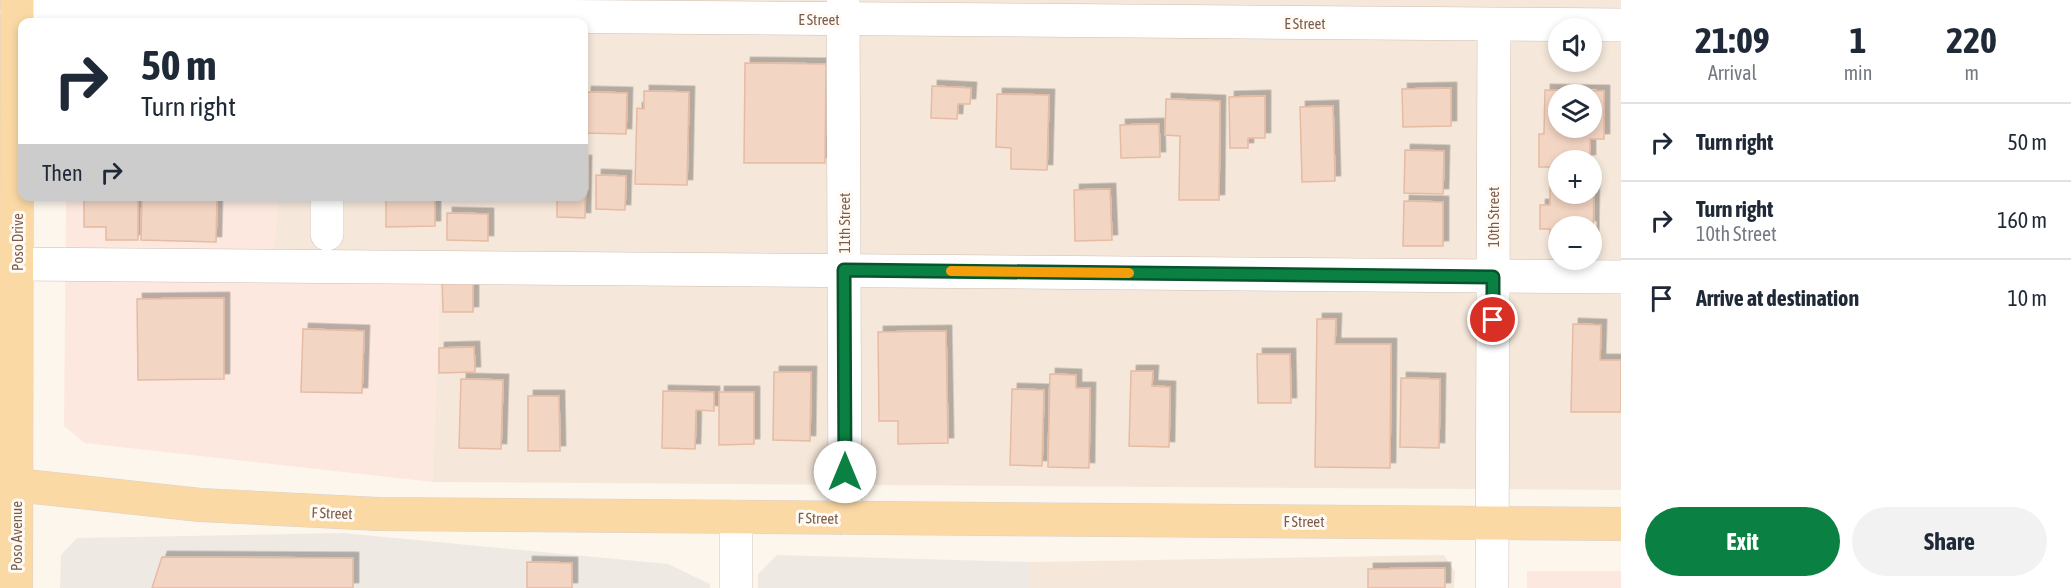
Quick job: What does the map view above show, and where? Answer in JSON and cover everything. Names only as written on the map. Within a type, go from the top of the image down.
[{"type":"main road","name":"Poso Drive","points":[[5,482],[17,264],[17,6]]},
{"type":"main road","name":"F Street","points":[[5,482],[178,503],[330,513],[1621,524]]},
{"type":"main road","name":"Poso Avenue","points":[[5,482],[16,588]]},
{"type":"street","name":"E Street","points":[[17,6],[301,18]]},
{"type":"street","name":"E Street","points":[[383,18],[843,10],[1494,25],[1621,25]]},
{"type":"street","name":"11th Street","points":[[843,10],[845,518]]},
{"type":"street","name":"10th Street","points":[[1492,588],[1494,25]]},
{"type":"street","points":[[327,201],[327,234]]},
{"type":"street","points":[[17,264],[1621,277]]},
{"type":"street","points":[[736,517],[736,588]]},
{"type":"shaded area","points":[[68,0],[1621,0],[1621,490],[432,482],[441,254],[273,259],[278,201],[588,201],[588,18],[490,18]]},
{"type":"shaded area","points":[[66,201],[278,201],[274,258],[441,254],[432,482],[85,443],[64,426]]},
{"type":"shaded area","points":[[343,533],[668,564],[710,584],[710,588],[60,588],[61,555],[77,538]]},
{"type":"shaded area","points":[[777,555],[1030,562],[1030,588],[758,588],[758,574]]},
{"type":"shaded area","points":[[1444,555],[1455,572],[1454,588],[1030,588],[1030,562]]},
{"type":"shaded area","points":[[1527,571],[1621,571],[1621,588],[1527,588]]},
{"type":"building","points":[[745,63],[826,64],[825,163],[744,163]]},
{"type":"building","points":[[932,86],[971,88],[970,104],[958,104],[957,119],[931,118]]},
{"type":"building","points":[[1451,88],[1451,126],[1403,127],[1402,89]]},
{"type":"building","points":[[1545,90],[1548,90],[1548,138],[1602,138],[1602,91],[1604,91],[1604,139],[1590,139],[1590,150],[1548,150],[1548,167],[1539,167],[1539,134],[1544,134]]},
{"type":"building","points":[[644,91],[689,92],[687,185],[635,184],[637,108],[644,109]]},
{"type":"building","points":[[588,92],[627,93],[626,134],[588,133]]},
{"type":"building","points":[[997,94],[1049,95],[1047,170],[1011,169],[1011,148],[996,147]]},
{"type":"building","points":[[1265,96],[1265,138],[1248,138],[1248,148],[1230,148],[1229,97]]},
{"type":"building","points":[[1166,99],[1220,101],[1219,200],[1179,200],[1180,136],[1165,135]]},
{"type":"building","points":[[1333,106],[1335,181],[1302,182],[1300,107]]},
{"type":"building","points":[[1159,124],[1160,157],[1121,158],[1120,125]]},
{"type":"building","points":[[1405,150],[1444,151],[1443,194],[1404,193]]},
{"type":"building","points":[[596,175],[626,176],[625,210],[596,209]]},
{"type":"building","points":[[1110,189],[1112,240],[1075,241],[1074,190]]},
{"type":"building","points":[[84,201],[138,201],[138,240],[106,240],[106,227],[84,227]]},
{"type":"building","points":[[142,201],[217,201],[216,242],[141,240]]},
{"type":"building","points":[[386,201],[435,201],[435,226],[386,227]]},
{"type":"building","points":[[557,201],[585,201],[585,218],[557,217]]},
{"type":"building","points":[[1404,201],[1443,202],[1443,246],[1403,246]]},
{"type":"building","points":[[1594,204],[1593,216],[1548,216],[1548,229],[1540,229],[1540,205]]},
{"type":"building","points":[[447,213],[488,214],[488,241],[447,240]]},
{"type":"building","points":[[473,274],[473,312],[443,312],[442,275]]},
{"type":"building","points":[[224,298],[224,379],[138,380],[137,299]]},
{"type":"building","points":[[1317,319],[1336,319],[1335,344],[1391,344],[1390,468],[1315,467]]},
{"type":"building","points":[[1573,324],[1601,325],[1600,360],[1621,360],[1621,412],[1571,412]]},
{"type":"building","points":[[303,329],[364,331],[362,393],[301,392]]},
{"type":"building","points":[[946,331],[948,443],[898,444],[898,421],[879,421],[878,332]]},
{"type":"building","points":[[474,347],[475,372],[439,373],[439,348]]},
{"type":"building","points":[[1257,354],[1290,354],[1291,403],[1258,403]]},
{"type":"building","points":[[1131,371],[1153,371],[1152,386],[1170,387],[1169,447],[1129,446]]},
{"type":"building","points":[[774,372],[811,372],[810,441],[773,440]]},
{"type":"building","points":[[1050,374],[1076,375],[1076,388],[1090,388],[1089,468],[1048,467]]},
{"type":"building","points":[[1401,378],[1440,379],[1439,448],[1400,447]]},
{"type":"building","points":[[461,379],[503,380],[501,449],[459,448]]},
{"type":"building","points":[[1012,389],[1044,390],[1042,466],[1010,465]]},
{"type":"building","points":[[663,391],[714,392],[714,411],[696,410],[695,449],[662,448]]},
{"type":"building","points":[[719,392],[754,392],[754,444],[719,445]]},
{"type":"building","points":[[528,396],[559,396],[560,451],[528,451]]},
{"type":"building","points":[[162,557],[353,558],[353,588],[152,588]]},
{"type":"building","points":[[527,562],[572,563],[572,588],[527,588]]},
{"type":"building","points":[[1445,568],[1445,588],[1368,588],[1368,569]]},
{"type":"slow traffic","points":[[951,271],[1129,273]]},
{"type":"route","points":[[845,472],[844,270],[1493,277],[1493,320]]}]
